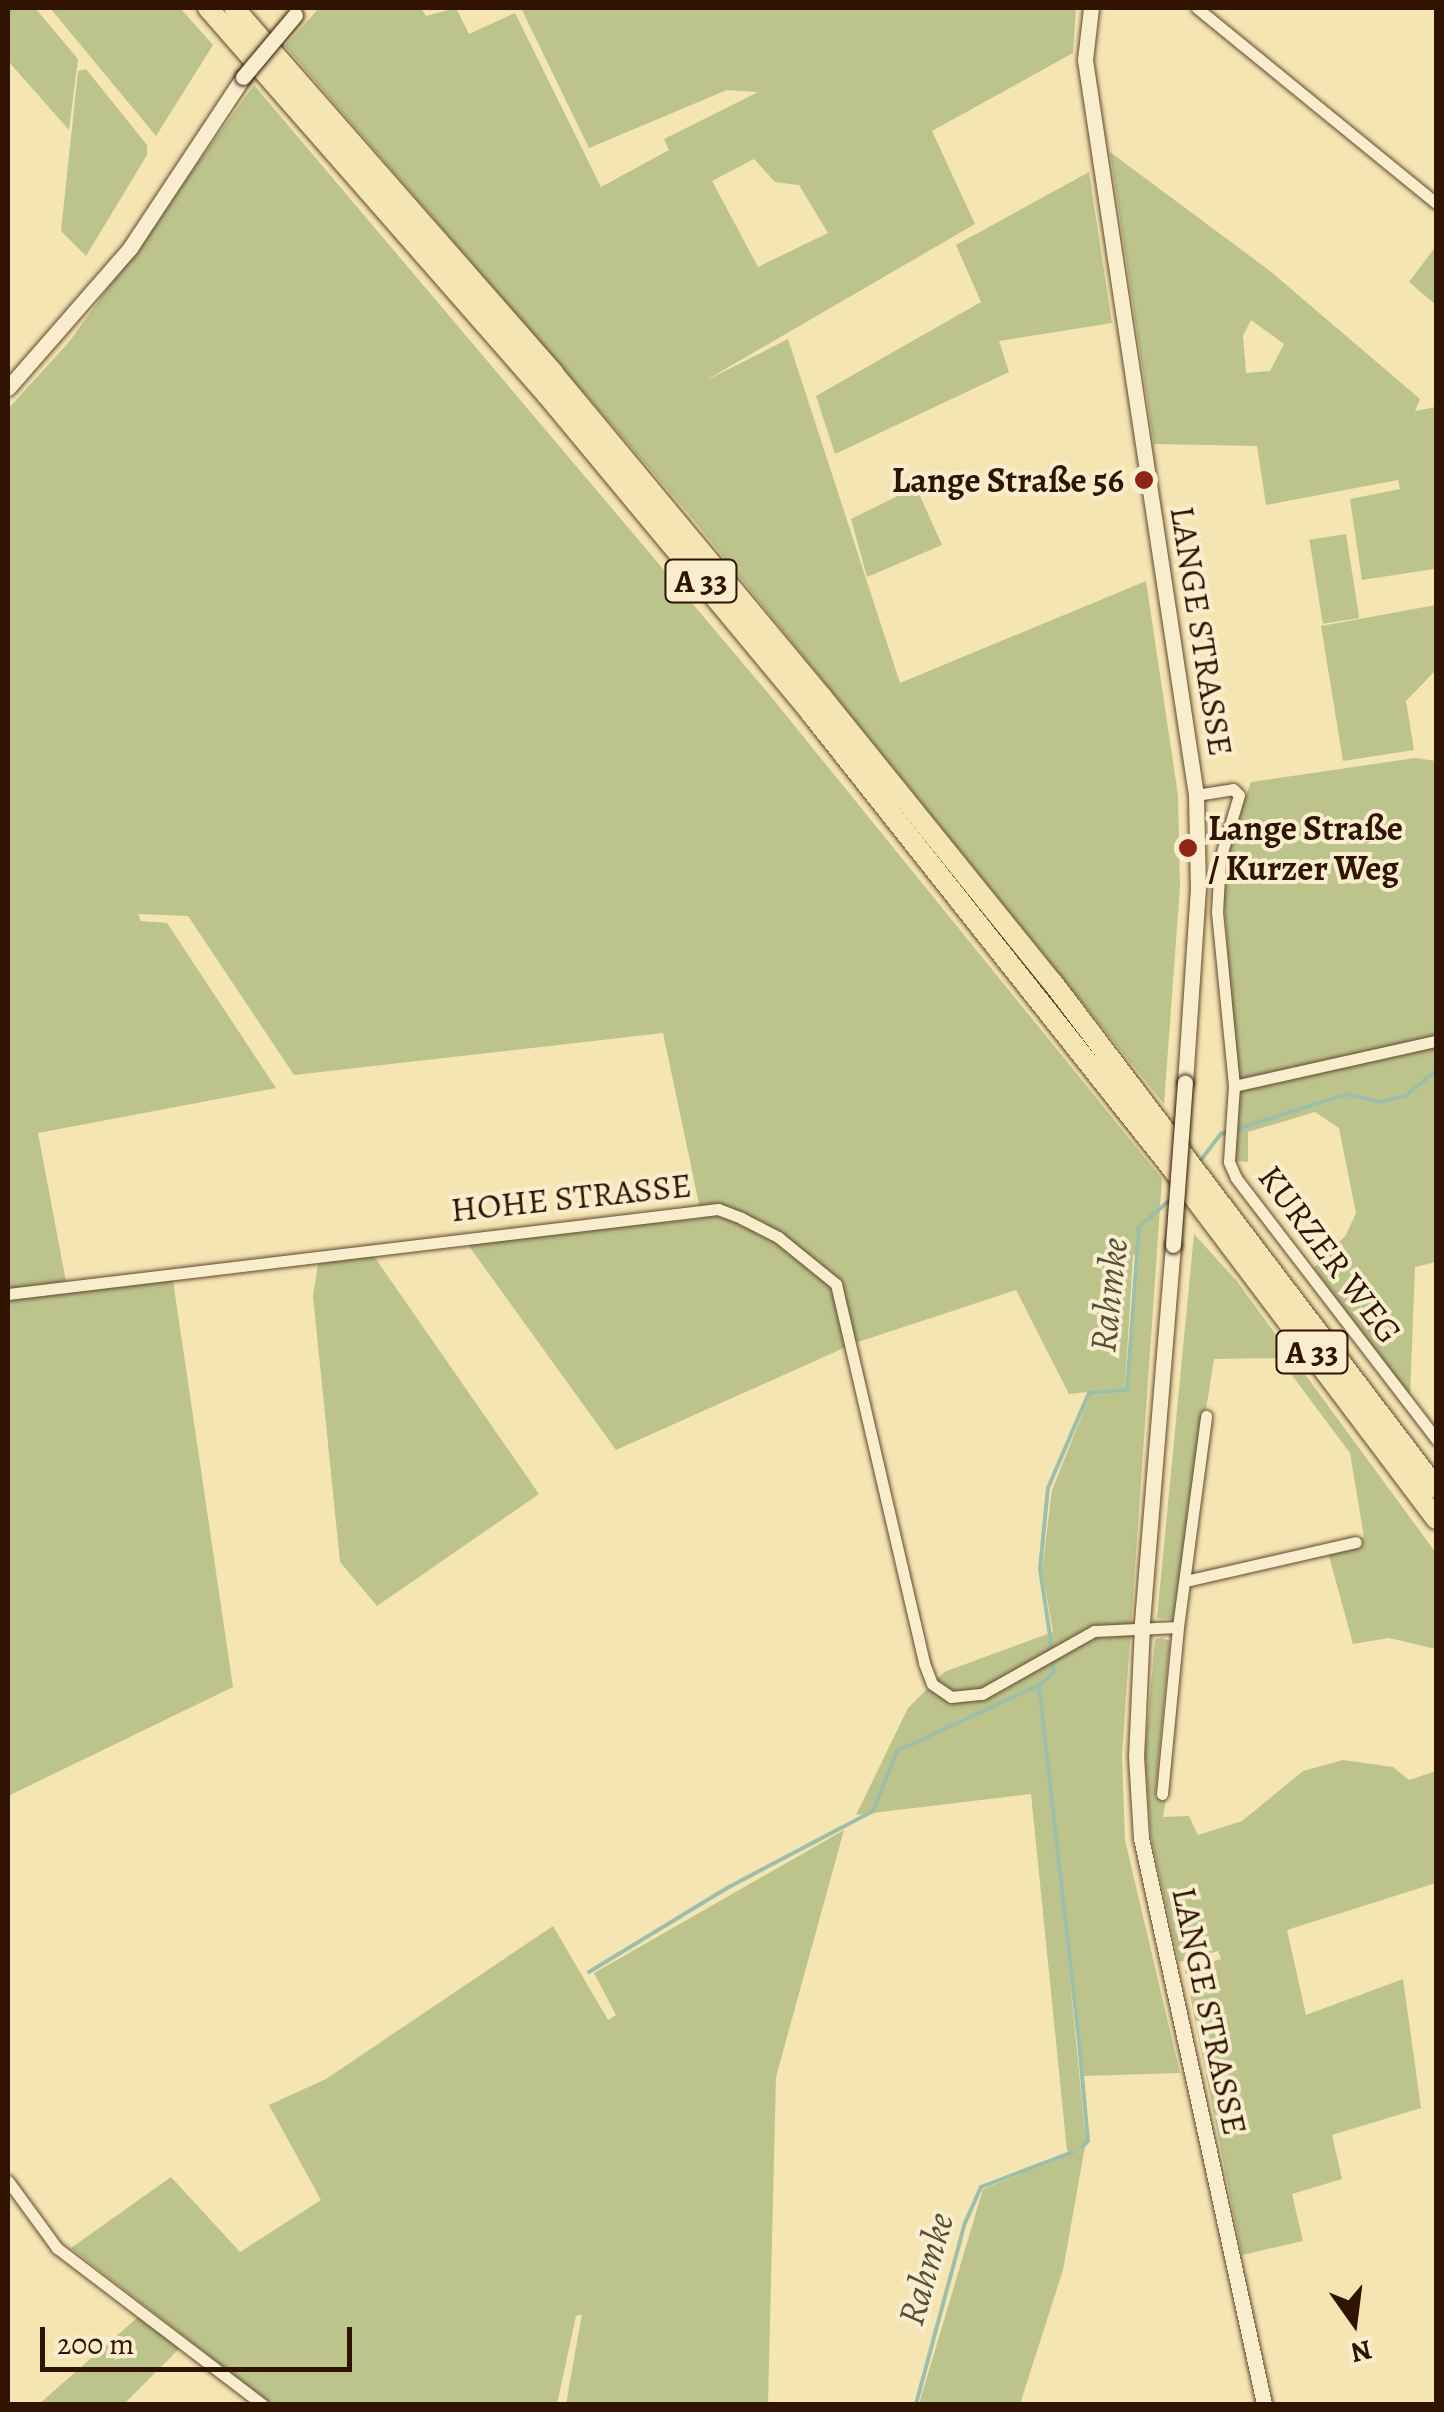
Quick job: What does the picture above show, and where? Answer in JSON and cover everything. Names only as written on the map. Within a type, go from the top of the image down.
[{"type":"highway","name":"A 33","points":[[208,8],[747,636],[1187,1172],[1436,1519]]},
{"type":"highway","name":"A 33","points":[[234,8],[761,624],[1436,1488]]},
{"type":"street","name":"LANGE STRASSE","points":[[1092,8],[1085,60],[1196,795],[1198,888],[1142,1626],[1136,1756],[1141,1838],[1264,2404]]},
{"type":"street","points":[[1197,8],[1436,203]]},
{"type":"street","points":[[8,388],[130,248],[243,77],[299,11]]},
{"type":"street","name":"KURZER WEG","points":[[1196,795],[1233,788],[1239,795],[1220,858],[1218,912],[1234,1086],[1230,1135],[1236,1178],[1436,1439]]},
{"type":"street","points":[[1234,1086],[1436,1041]]},
{"type":"street","name":"HOHE STRASSE","points":[[8,1294],[718,1209],[778,1237],[836,1284],[932,1684],[950,1697],[970,1698],[1094,1631],[1142,1626]]},
{"type":"street","points":[[1162,1794],[1178,1627],[1206,1416]]},
{"type":"street","points":[[1186,1581],[1356,1542]]},
{"type":"street","points":[[1142,1626],[1178,1627]]},
{"type":"street","points":[[8,2180],[57,2248],[262,2404]]},
{"type":"green space","points":[[8,8],[35,8],[78,59],[69,130],[8,61]]},
{"type":"green space","points":[[50,8],[180,8],[213,45],[156,136]]},
{"type":"green space","points":[[319,8],[421,8],[426,16],[456,8],[469,34],[515,13],[601,187],[669,150],[664,139],[758,92],[727,90],[589,148],[521,8],[1076,8],[1073,53],[932,131],[975,224],[703,382],[788,339],[900,683],[1146,581],[1178,795],[1180,887],[1164,1104],[693,519],[285,46]],"holes":[[[754,159],[775,182],[799,185],[828,233],[758,267],[712,181]]]},
{"type":"green space","points":[[86,69],[147,145],[147,155],[86,256],[61,231],[78,71]]},
{"type":"green space","points":[[254,85],[768,693],[1162,1179],[1122,1755],[1125,1840],[1180,2073],[1083,2076],[1051,1791],[1086,2141],[1063,2270],[1020,2404],[919,2404],[983,2189],[1073,2153],[1067,2151],[1031,1794],[856,1815],[908,1708],[944,1672],[1053,1632],[1042,1570],[1052,1490],[1090,1395],[1128,1391],[1139,1253],[1133,1255],[1125,1388],[1069,1394],[1016,1290],[855,1343],[616,1450],[466,1242],[702,1218],[663,1033],[294,1075],[188,916],[138,914],[141,921],[167,923],[276,1088],[38,1133],[67,1287],[172,1274],[233,1687],[8,1796],[8,409],[69,342]]},
{"type":"green space","points":[[1110,152],[1270,271],[1420,399],[1415,411],[1436,407],[1436,578],[1434,569],[1362,580],[1350,499],[1400,489],[1398,480],[1266,505],[1257,446],[1154,444]],"holes":[[[1251,320],[1284,344],[1270,371],[1246,373],[1243,336]]]},
{"type":"green space","points":[[1089,172],[1112,323],[999,341],[1009,372],[835,454],[816,396],[981,302],[956,245]]},
{"type":"green space","points":[[1436,246],[1436,305],[1409,282]]},
{"type":"green space","points":[[916,487],[942,545],[867,577],[851,519]]},
{"type":"green space","points":[[1346,534],[1359,618],[1323,624],[1309,540]]},
{"type":"green space","points":[[1436,605],[1436,670],[1406,701],[1414,750],[1343,761],[1321,626]]},
{"type":"green space","points":[[1415,758],[1436,761],[1436,1262],[1415,1267],[1410,1397],[1314,1268],[1346,1235],[1356,1213],[1339,1128],[1315,1112],[1248,1132],[1248,1162],[1235,1161],[1237,1068],[1221,865],[1251,782]]},
{"type":"green space","points":[[1194,1234],[1236,1280],[1436,1553],[1436,1649],[1389,1638],[1353,1644],[1326,1545],[1364,1537],[1350,1453],[1279,1358],[1214,1359],[1173,1619],[1157,1618]]},
{"type":"green space","points":[[371,1252],[539,1494],[377,1606],[340,1562],[313,1296],[319,1258]]},
{"type":"green space","points":[[1155,1639],[1170,1641],[1155,1797],[1166,1799],[1163,1817],[1189,1816],[1198,1835],[1242,1821],[1303,1771],[1343,1760],[1393,1767],[1409,1780],[1436,1771],[1436,1883],[1287,1930],[1306,2015],[1403,1979],[1421,2108],[1332,2135],[1342,2179],[1292,2194],[1303,2241],[1242,2255],[1185,1970],[1221,1959],[1218,1951],[1179,1962],[1151,1837],[1145,1754]]},
{"type":"green space","points":[[844,1830],[776,2077],[768,2404],[566,2404],[582,2314],[576,2316],[557,2404],[271,2404],[71,2248],[171,2177],[240,2252],[321,2200],[269,2105],[326,2079],[553,1926],[608,2020],[616,2015],[594,1973]]},
{"type":"green space","points":[[138,2317],[180,2348],[124,2404],[39,2404]]},
{"type":"waterway","name":"Rahmke","points":[[1198,1164],[1221,1134],[1347,1094],[1379,1102],[1406,1096],[1436,1070]]},
{"type":"waterway","name":"Rahmke","points":[[1052,1649],[1040,1569],[1048,1488],[1089,1393],[1127,1390],[1139,1227],[1170,1200]]},
{"type":"waterway","name":"Rahmke","points":[[1053,1659],[1054,1673],[1039,1685],[1079,2042],[1088,2141],[1082,2147]]},
{"type":"waterway","points":[[589,1972],[729,1887],[873,1811],[897,1751],[1037,1686]]},
{"type":"waterway","name":"Rahmke","points":[[916,2404],[965,2223],[981,2187],[1073,2152]]},
{"type":"place","name":"Lange Straße 56","points":[[1144,480]]},
{"type":"place","name":"Lange Straße / Kurzer Weg","points":[[1188,848]]}]
